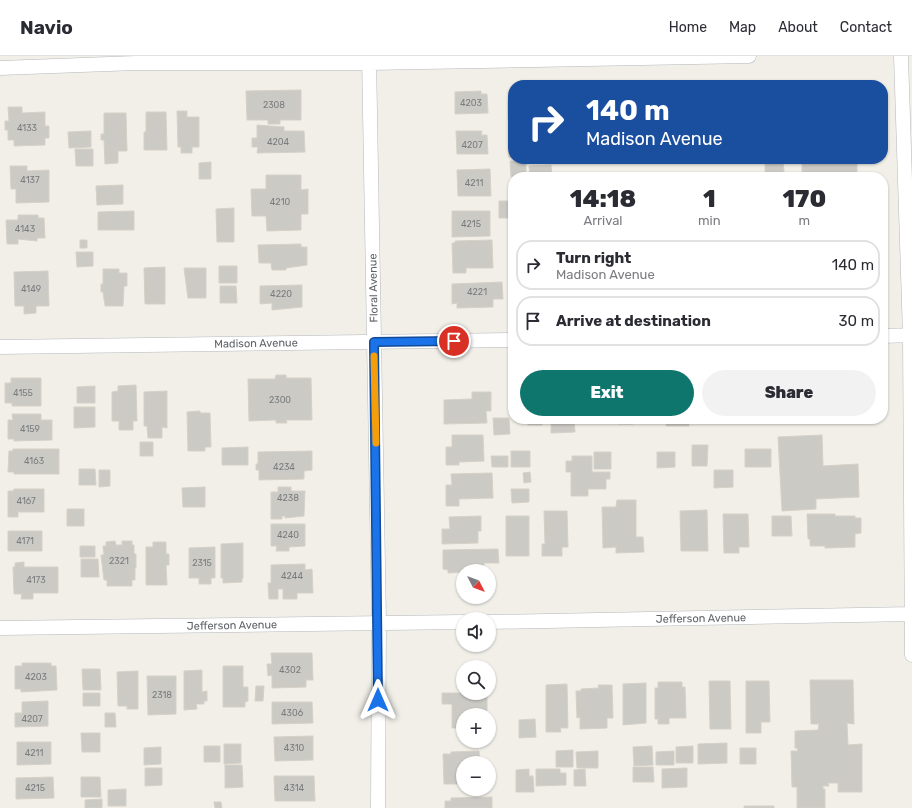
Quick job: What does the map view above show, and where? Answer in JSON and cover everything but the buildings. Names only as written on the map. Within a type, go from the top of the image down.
[{"type":"street","points":[[0,68],[136,63],[749,56]]},
{"type":"street","points":[[901,56],[911,335],[912,655]]},
{"type":"street","name":"Floral Avenue","points":[[369,60],[379,622],[378,808]]},
{"type":"street","points":[[888,336],[911,335]]},
{"type":"street","name":"Madison Avenue","points":[[0,347],[508,340]]},
{"type":"street","name":"Jefferson Avenue","points":[[496,622],[912,614]]},
{"type":"street","name":"Jefferson Avenue","points":[[0,628],[456,622]]},
{"type":"slow traffic","points":[[374,356],[376,443]]},
{"type":"route","points":[[378,700],[379,622],[374,342],[454,341]]}]
